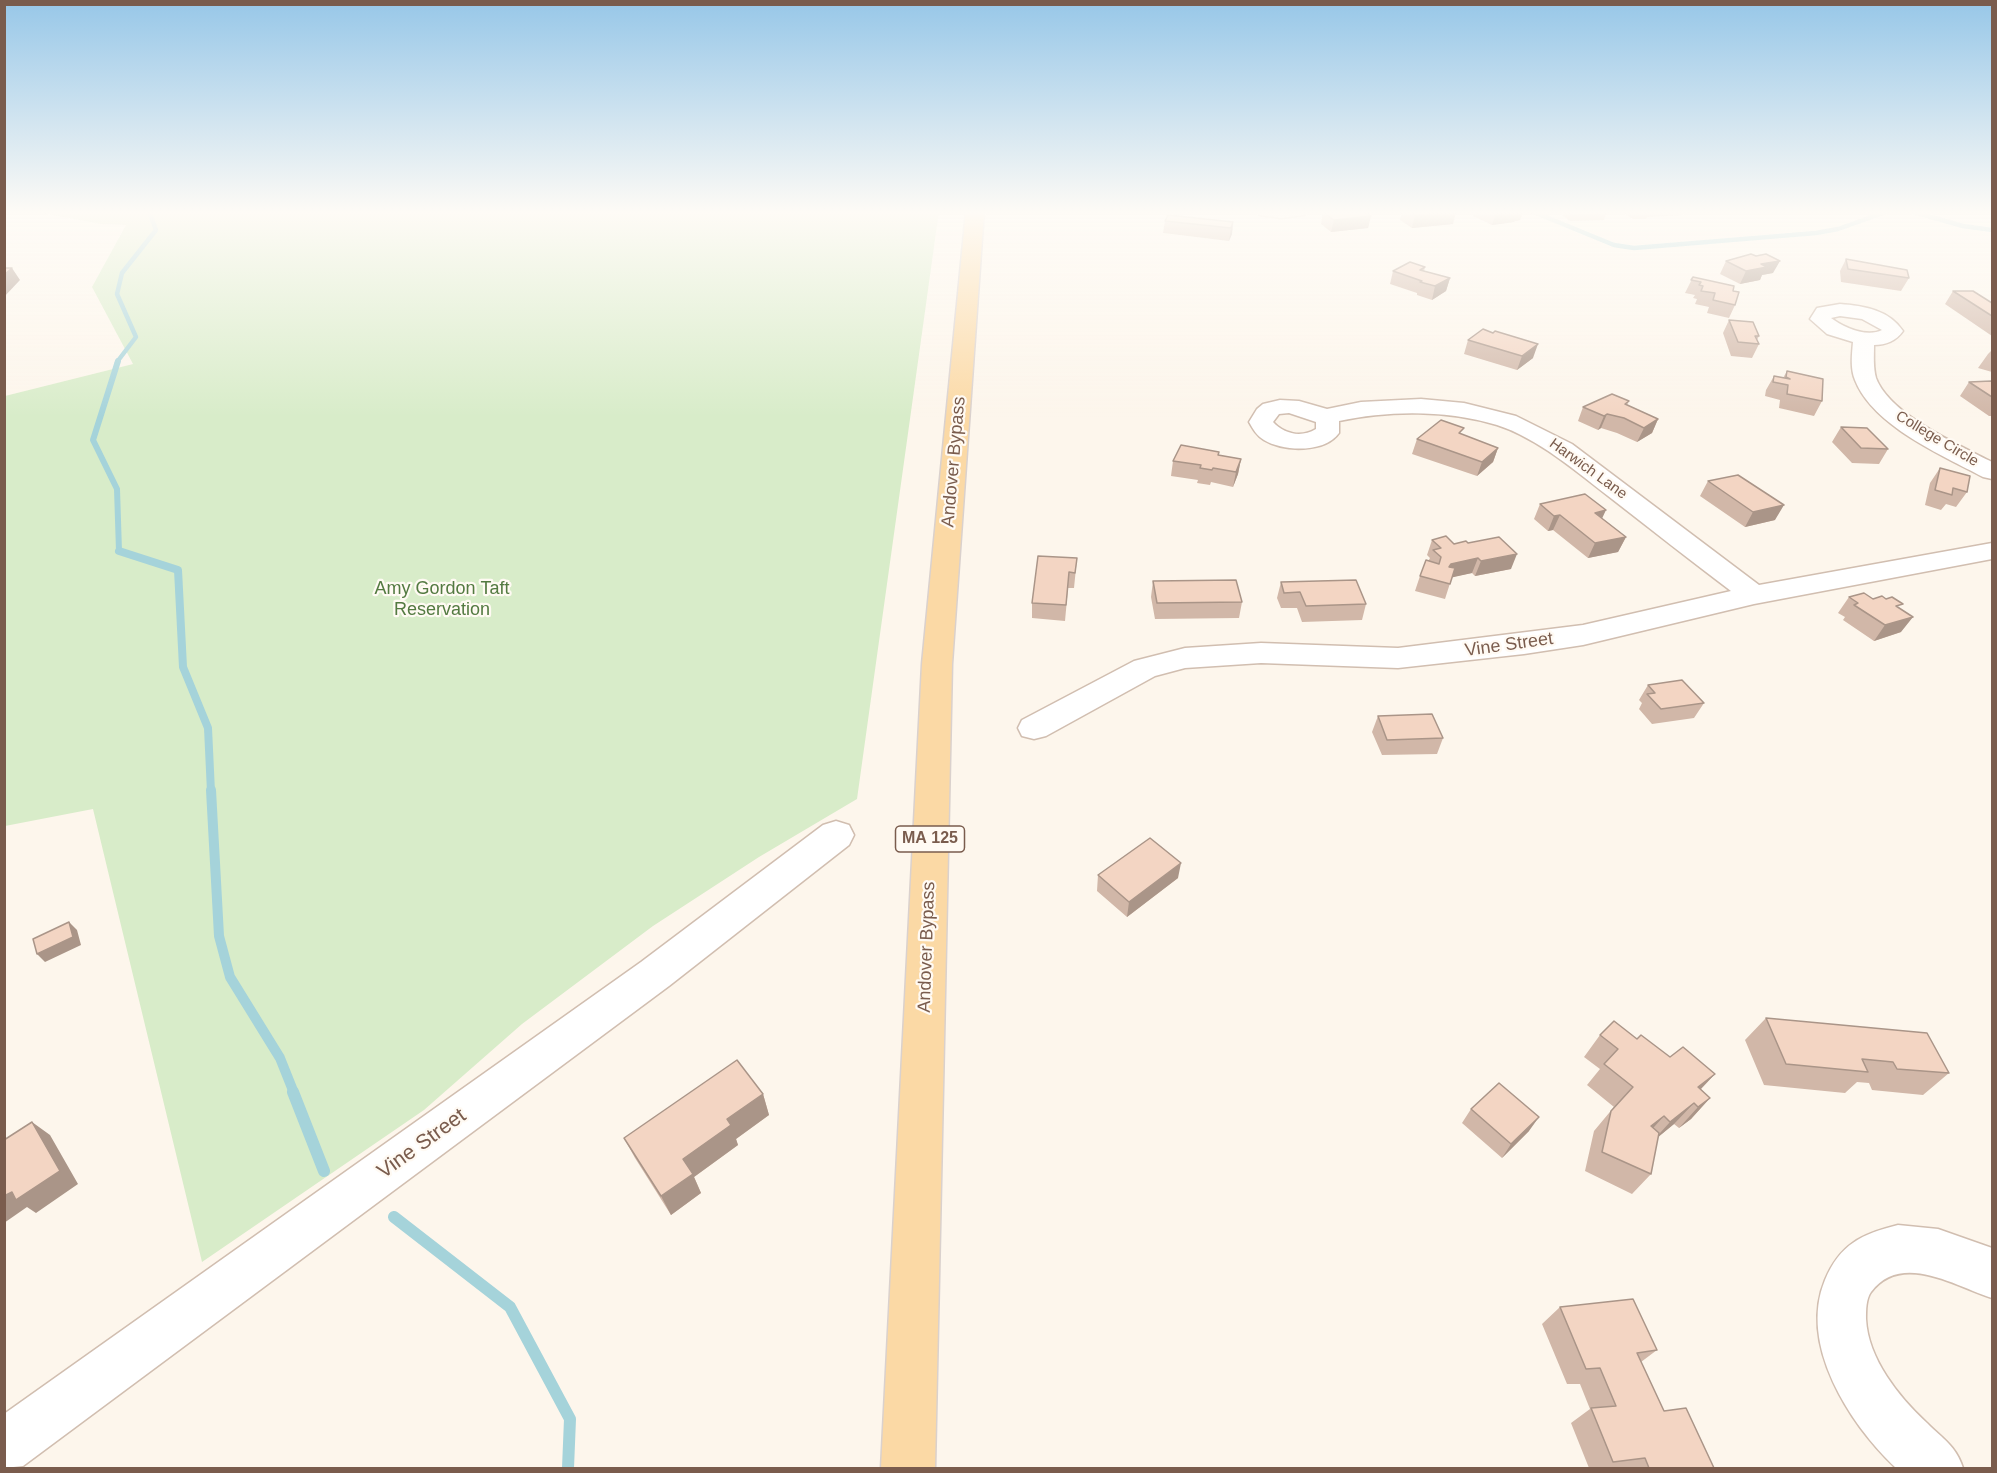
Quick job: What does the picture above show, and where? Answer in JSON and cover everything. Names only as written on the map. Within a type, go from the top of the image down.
[{"type":"main road","name":"Andover Bypass","points":[[908,1468],[937,664],[969,280]]},
{"type":"street","name":"College Circle","points":[[1863,338],[1863,372],[1870,390],[1879,400],[1928,436],[1992,472]]},
{"type":"street","name":"Harwich Lane","points":[[1324,417],[1361,410],[1421,406],[1464,411],[1508,421],[1563,449],[1755,595]]},
{"type":"street","name":"Vine Street","points":[[1035,728],[1145,668],[1185,658],[1261,653],[1398,658],[1446,654],[1583,635],[1755,595],[1992,551]]},
{"type":"street","name":"Vine Street","points":[[4,1447],[655,974],[836,835]]},
{"type":"street","points":[[1936,1468],[1916,1452],[1889,1423],[1868,1393],[1852,1363],[1843,1334],[1841,1308],[1846,1286],[1856,1268],[1873,1257],[1894,1250],[1919,1250],[1947,1255],[1992,1274]]},
{"type":"green space","name":"Amy Gordon Taft Reservation","points":[[96,280],[929,280],[857,799],[759,857],[653,926],[522,1024],[424,1110],[202,1262],[93,809],[5,826],[5,396],[133,364],[92,287]]},
{"type":"building","points":[[1418,280],[1447,280],[1435,286],[1420,282],[1422,281]]},
{"type":"building","points":[[1691,280],[1705,280],[1734,286],[1733,291],[1739,292],[1735,305],[1713,300],[1715,293],[1701,291],[1703,286],[1699,285],[1701,282]]},
{"type":"building","points":[[1953,291],[1973,291],[1992,303],[1992,316]]},
{"type":"building","points":[[1729,320],[1753,322],[1759,336],[1755,336],[1759,344],[1738,342]]},
{"type":"building","points":[[1483,329],[1538,344],[1522,356],[1468,340]]},
{"type":"building","points":[[1787,371],[1823,379],[1822,401],[1787,394],[1788,385],[1773,382],[1774,376],[1790,379],[1786,377]]},
{"type":"building","points":[[1991,381],[1992,397],[1969,382]]},
{"type":"building","points":[[1612,394],[1629,401],[1625,404],[1658,419],[1644,428],[1624,418],[1607,414],[1604,416],[1583,407]]},
{"type":"building","points":[[1441,420],[1464,428],[1459,433],[1498,448],[1482,462],[1417,439]]},
{"type":"building","points":[[1841,427],[1867,428],[1888,449],[1861,448]]},
{"type":"building","points":[[1181,445],[1219,452],[1218,455],[1241,459],[1236,472],[1200,468],[1201,465],[1173,461]]},
{"type":"building","points":[[1940,468],[1970,476],[1967,492],[1953,488],[1952,495],[1935,490]]},
{"type":"building","points":[[1738,475],[1784,505],[1753,512],[1708,481]]},
{"type":"building","points":[[1585,494],[1606,510],[1595,513],[1626,537],[1595,543],[1560,515],[1554,516],[1540,504]]},
{"type":"building","points":[[1446,536],[1454,544],[1499,537],[1517,554],[1481,561],[1478,558],[1451,564],[1449,567],[1455,568],[1450,584],[1420,576],[1426,560],[1439,564],[1441,557],[1433,550],[1441,548],[1432,540]]},
{"type":"building","points":[[1038,556],[1077,558],[1075,573],[1069,572],[1066,605],[1032,603]]},
{"type":"building","points":[[1236,580],[1242,602],[1157,603],[1153,581]]},
{"type":"building","points":[[1356,580],[1366,604],[1306,606],[1300,592],[1284,593],[1281,582]]},
{"type":"building","points":[[1864,593],[1873,599],[1882,596],[1886,599],[1892,597],[1903,604],[1896,606],[1913,617],[1885,625],[1854,605],[1858,603],[1849,597]]},
{"type":"building","points":[[1682,680],[1704,703],[1661,709],[1647,694],[1655,693],[1648,685]]},
{"type":"building","points":[[1432,714],[1443,738],[1387,740],[1378,716]]},
{"type":"building","points":[[1150,838],[1181,863],[1129,902],[1098,875]]},
{"type":"building","points":[[69,922],[73,937],[37,954],[33,939]]},
{"type":"building","points":[[1766,1018],[1927,1033],[1949,1073],[1897,1069],[1893,1062],[1862,1059],[1868,1072],[1786,1064]]},
{"type":"building","points":[[1614,1021],[1637,1039],[1641,1035],[1670,1057],[1683,1047],[1715,1074],[1698,1087],[1710,1098],[1698,1107],[1694,1103],[1670,1122],[1664,1116],[1651,1126],[1659,1133],[1651,1174],[1602,1152],[1611,1111],[1633,1087],[1604,1064],[1618,1049],[1600,1035]]},
{"type":"building","points":[[737,1060],[763,1094],[727,1119],[731,1125],[683,1159],[693,1174],[661,1196],[624,1138]]},
{"type":"building","points":[[1499,1083],[1539,1117],[1511,1144],[1471,1109]]},
{"type":"building","points":[[32,1122],[60,1171],[16,1200],[12,1192],[4,1196],[4,1140]]},
{"type":"building","points":[[1633,1299],[1657,1350],[1637,1353],[1664,1411],[1686,1408],[1714,1468],[1649,1468],[1645,1458],[1613,1462],[1591,1408],[1616,1406],[1600,1368],[1586,1369],[1560,1307]]},
{"type":"waterway","points":[[117,362],[136,337],[117,294],[120,280]]},
{"type":"waterway","points":[[118,361],[93,440],[117,489],[119,551]]},
{"type":"waterway","points":[[119,551],[178,570],[183,667],[208,728],[211,792]]},
{"type":"waterway","points":[[211,790],[219,936],[230,977],[280,1058],[294,1093]]},
{"type":"waterway","points":[[293,1092],[324,1171]]},
{"type":"waterway","points":[[394,1217],[510,1307],[570,1419],[568,1468]]}]
